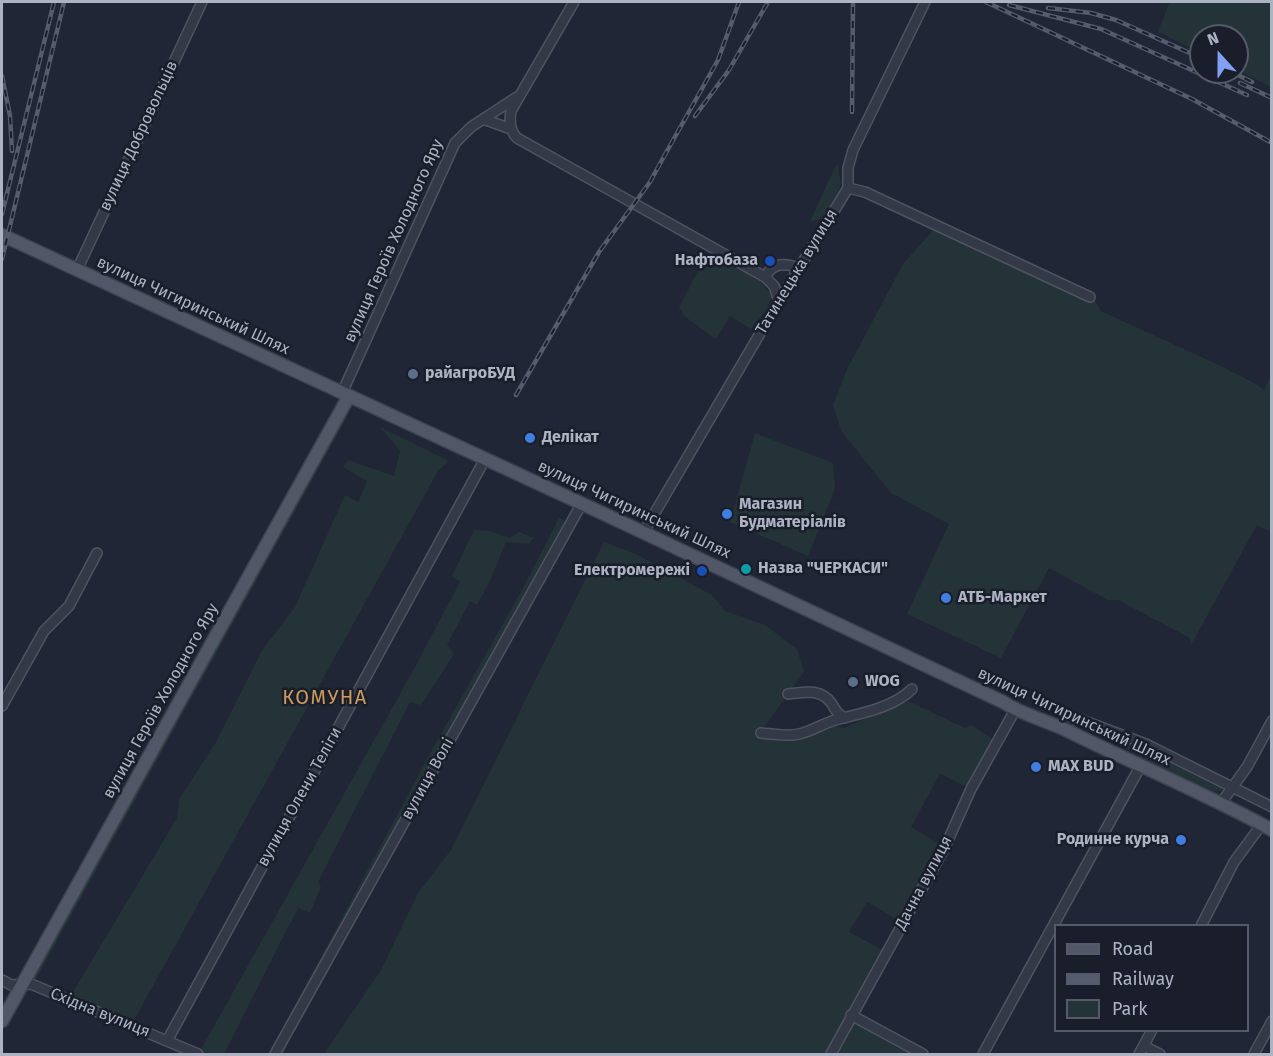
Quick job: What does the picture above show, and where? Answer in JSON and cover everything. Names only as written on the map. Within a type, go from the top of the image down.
[{"type":"main road","name":"вулиця Чигиринський Шлях","points":[[7,238],[582,503],[1003,702],[1015,710],[1058,726],[1140,767],[1221,803],[1267,827]]},
{"type":"main road","name":"вулиця Героїв Холодного Яру","points":[[2,1021],[346,394]]},
{"type":"street","name":"вулиця Добровольців","points":[[77,270],[202,2]]},
{"type":"street","name":"вулиця Героїв Холодного Яру","points":[[346,394],[453,146],[463,133],[519,95],[574,2]]},
{"type":"street","name":"Татинецька вулиця","points":[[643,532],[848,188],[848,168],[854,150],[926,2]]},
{"type":"street","points":[[519,95],[511,111],[511,129],[517,138],[765,277],[774,286],[778,302]]},
{"type":"street","points":[[483,119],[511,129]]},
{"type":"street","points":[[848,188],[865,192],[1090,297]]},
{"type":"street","points":[[765,277],[768,272],[781,264],[787,263],[800,268]]},
{"type":"street","name":"вулиця Олени Теліги","points":[[167,1041],[485,459]]},
{"type":"street","name":"вулиця Волі","points":[[275,1054],[582,503]]},
{"type":"street","points":[[2,706],[44,631],[69,606],[97,553]]},
{"type":"street","points":[[761,732],[784,736],[798,734],[845,718],[855,717],[904,696],[912,689]]},
{"type":"street","points":[[788,694],[819,693],[825,697],[836,712],[845,718]]},
{"type":"street","name":"Дачна вулиця","points":[[831,1054],[940,856],[971,789],[1015,710]]},
{"type":"street","points":[[1058,726],[1077,718],[1146,744],[1272,807]]},
{"type":"street","points":[[1221,803],[1247,767],[1272,721]]},
{"type":"street","points":[[1054,924],[1140,767]]},
{"type":"street","points":[[1202,924],[1234,862],[1267,827]]},
{"type":"street","points":[[983,1054],[1054,924]]},
{"type":"street","name":"Східна вулиця","points":[[2,980],[11,985],[31,984],[198,1054]]},
{"type":"street","points":[[851,1015],[923,1054]]},
{"type":"street","points":[[1254,1054],[1272,1022]]},
{"type":"street","points":[[1151,1032],[1141,1050],[1160,1054]]},
{"type":"green space","points":[[1271,2],[1271,87],[1249,76],[1249,24],[1189,24],[1189,47],[1158,32],[1169,3]]},
{"type":"green space","points":[[837,163],[841,182],[832,210],[826,218],[810,221]]},
{"type":"green space","points":[[937,226],[1090,297],[1095,300],[1101,311],[1221,366],[1264,390],[1271,375],[1271,532],[1257,525],[1191,645],[1190,638],[1118,600],[1108,600],[1049,568],[1001,658],[907,614],[949,524],[891,493],[841,431],[833,405],[847,369],[903,264]]},
{"type":"green space","points":[[708,252],[759,280],[772,296],[766,310],[751,329],[730,316],[716,339],[684,316],[679,307]]},
{"type":"green space","points":[[342,417],[347,417],[35,981],[29,980]]},
{"type":"green space","points":[[380,427],[449,461],[438,471],[133,1022],[70,997],[177,818],[179,799],[216,742],[263,649],[295,607],[345,495],[358,502],[367,481],[343,467],[348,460],[394,476],[400,451]]},
{"type":"green space","points":[[755,433],[833,463],[835,489],[808,556],[730,522]]},
{"type":"green space","points":[[559,518],[565,521],[272,1054],[269,1054],[434,746],[522,590]]},
{"type":"green space","points":[[571,525],[574,527],[301,1021],[282,1054],[277,1054]]},
{"type":"green space","points":[[474,530],[490,531],[509,538],[519,532],[533,538],[529,544],[506,542],[477,605],[470,601],[447,645],[454,654],[421,705],[410,702],[318,882],[321,887],[310,913],[298,908],[224,1054],[200,1051],[410,676],[460,582],[452,576]]},
{"type":"green space","points":[[604,542],[638,555],[712,595],[725,611],[765,625],[797,649],[804,672],[759,734],[787,739],[832,725],[844,728],[908,701],[965,728],[972,725],[996,742],[971,789],[940,774],[911,827],[945,847],[903,923],[867,902],[849,932],[887,952],[831,1054],[324,1054],[381,970],[418,893],[451,850]]},
{"type":"green space","points":[[1116,735],[1227,785],[1220,791],[1214,791],[1140,757],[1115,742]]},
{"type":"green space","points":[[854,1023],[916,1054],[838,1054]]},
{"type":"railway","points":[[2,214],[54,2]]},
{"type":"railway","points":[[2,259],[64,2]]},
{"type":"railway","points":[[516,395],[599,252],[650,182],[718,60],[739,2]]},
{"type":"railway","points":[[695,116],[729,70],[768,2]]},
{"type":"railway","points":[[852,112],[853,2]]},
{"type":"railway","points":[[986,2],[1192,99],[1272,143]]},
{"type":"railway","points":[[1009,5],[1101,29],[1247,95]]},
{"type":"railway","points":[[1048,8],[1091,13],[1116,20],[1189,53]]},
{"type":"railway","points":[[2,76],[10,116],[12,151]]},
{"type":"railway","points":[[1242,84],[1272,98]]},
{"type":"place","name":"Нафтобаза","points":[[770,261]]},
{"type":"place","name":"райагроБУД","points":[[413,374]]},
{"type":"place","name":"Делікат","points":[[530,438]]},
{"type":"place","name":"Магазин Будматеріалів","points":[[727,514]]},
{"type":"place","name":"Назва \"ЧЕРКАСИ\"","points":[[746,569]]},
{"type":"place","name":"Електромережі","points":[[702,571]]},
{"type":"place","name":"АТБ-Маркет","points":[[946,598]]},
{"type":"place","name":"WOG","points":[[853,682]]},
{"type":"place","name":"MAX BUD","points":[[1036,767]]},
{"type":"place","name":"Родинне курча","points":[[1181,840]]},
{"type":"district","name":"КОМУНА","points":[[325,698]]}]
